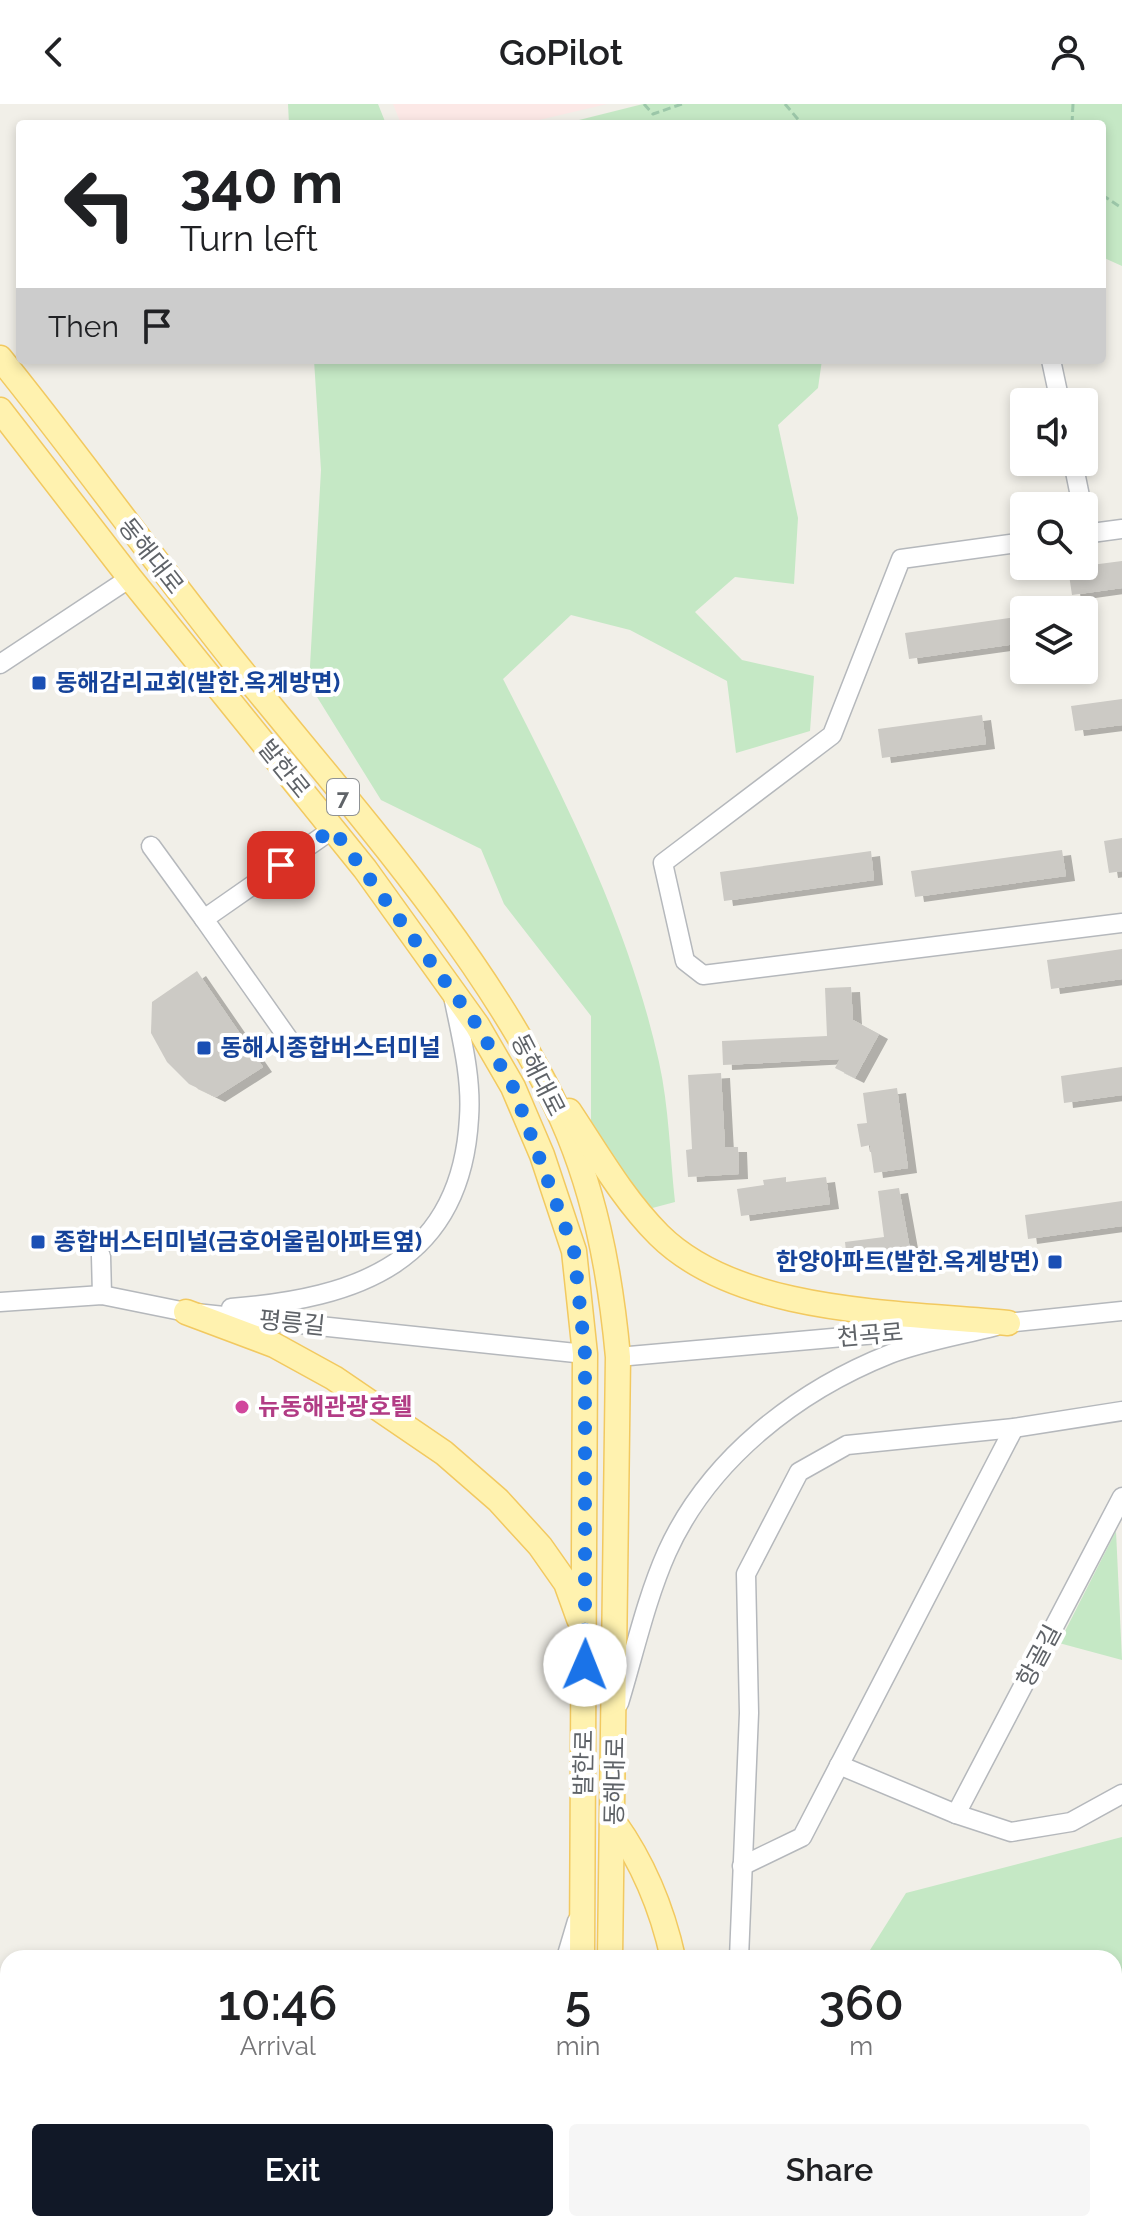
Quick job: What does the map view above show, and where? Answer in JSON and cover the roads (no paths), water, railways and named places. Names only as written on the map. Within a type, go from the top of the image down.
[{"type":"main road","name":"동해대로","points":[[0,358],[154,561],[401,869],[522,1039],[557,1108],[596,1218],[612,1294],[618,1357],[610,1950]]},
{"type":"main road","name":"발한로","points":[[0,410],[130,578],[333,829],[451,990],[513,1087],[542,1155],[574,1251],[585,1354],[582,1950]]},
{"type":"main road","points":[[130,578],[154,561]]},
{"type":"main road","points":[[522,1039],[633,1206],[660,1237],[696,1265],[740,1287],[799,1301],[1008,1323]]},
{"type":"main road","points":[[186,1312],[274,1345],[322,1371],[444,1453],[498,1500],[540,1546],[566,1583],[585,1635]]},
{"type":"main road","points":[[585,1354],[618,1357]]},
{"type":"main road","points":[[614,1822],[646,1872],[665,1921],[671,1950]]},
{"type":"street","points":[[1052,364],[1057,388]]},
{"type":"street","points":[[1098,532],[1122,529]]},
{"type":"street","points":[[1010,544],[901,559],[832,735],[663,863],[685,961],[703,975],[1122,923]]},
{"type":"street","points":[[0,664],[130,578]]},
{"type":"street","points":[[204,919],[333,829]]},
{"type":"street","points":[[151,846],[297,1051]]},
{"type":"street","points":[[186,1312],[278,1304],[327,1296],[372,1279],[414,1249],[443,1217],[461,1172],[470,1117],[465,1059],[451,990]]},
{"type":"street","points":[[101,1256],[102,1295]]},
{"type":"street","name":"평릉길","points":[[0,1302],[102,1295],[186,1312],[585,1354]]},
{"type":"street","name":"천곡로","points":[[618,1357],[1122,1311]]},
{"type":"street","points":[[615,1714],[667,1552],[702,1491],[758,1434],[817,1389],[892,1354],[1008,1323]]},
{"type":"street","points":[[739,1950],[749,1713],[746,1574],[799,1472],[847,1445],[1014,1428],[1122,1411]]},
{"type":"street","points":[[742,1866],[802,1837],[1014,1428]]},
{"type":"street","name":"항골길","points":[[956,1814],[1122,1497]]},
{"type":"street","points":[[839,1765],[956,1814],[1011,1832],[1071,1822],[1122,1794]]},
{"type":"street","points":[[568,1950],[582,1903]]},
{"type":"place","name":"동해감리교회(발한.옥계방면)","points":[[39,683]]},
{"type":"place","name":"동해시종합버스터미널","points":[[204,1048]]},
{"type":"place","name":"종합버스터미널(금호어울림아파트옆)","points":[[38,1242]]},
{"type":"place","name":"한양아파트(발한.옥계방면)","points":[[1055,1262]]},
{"type":"place","name":"뉴동해관광호텔","points":[[242,1407]]}]
